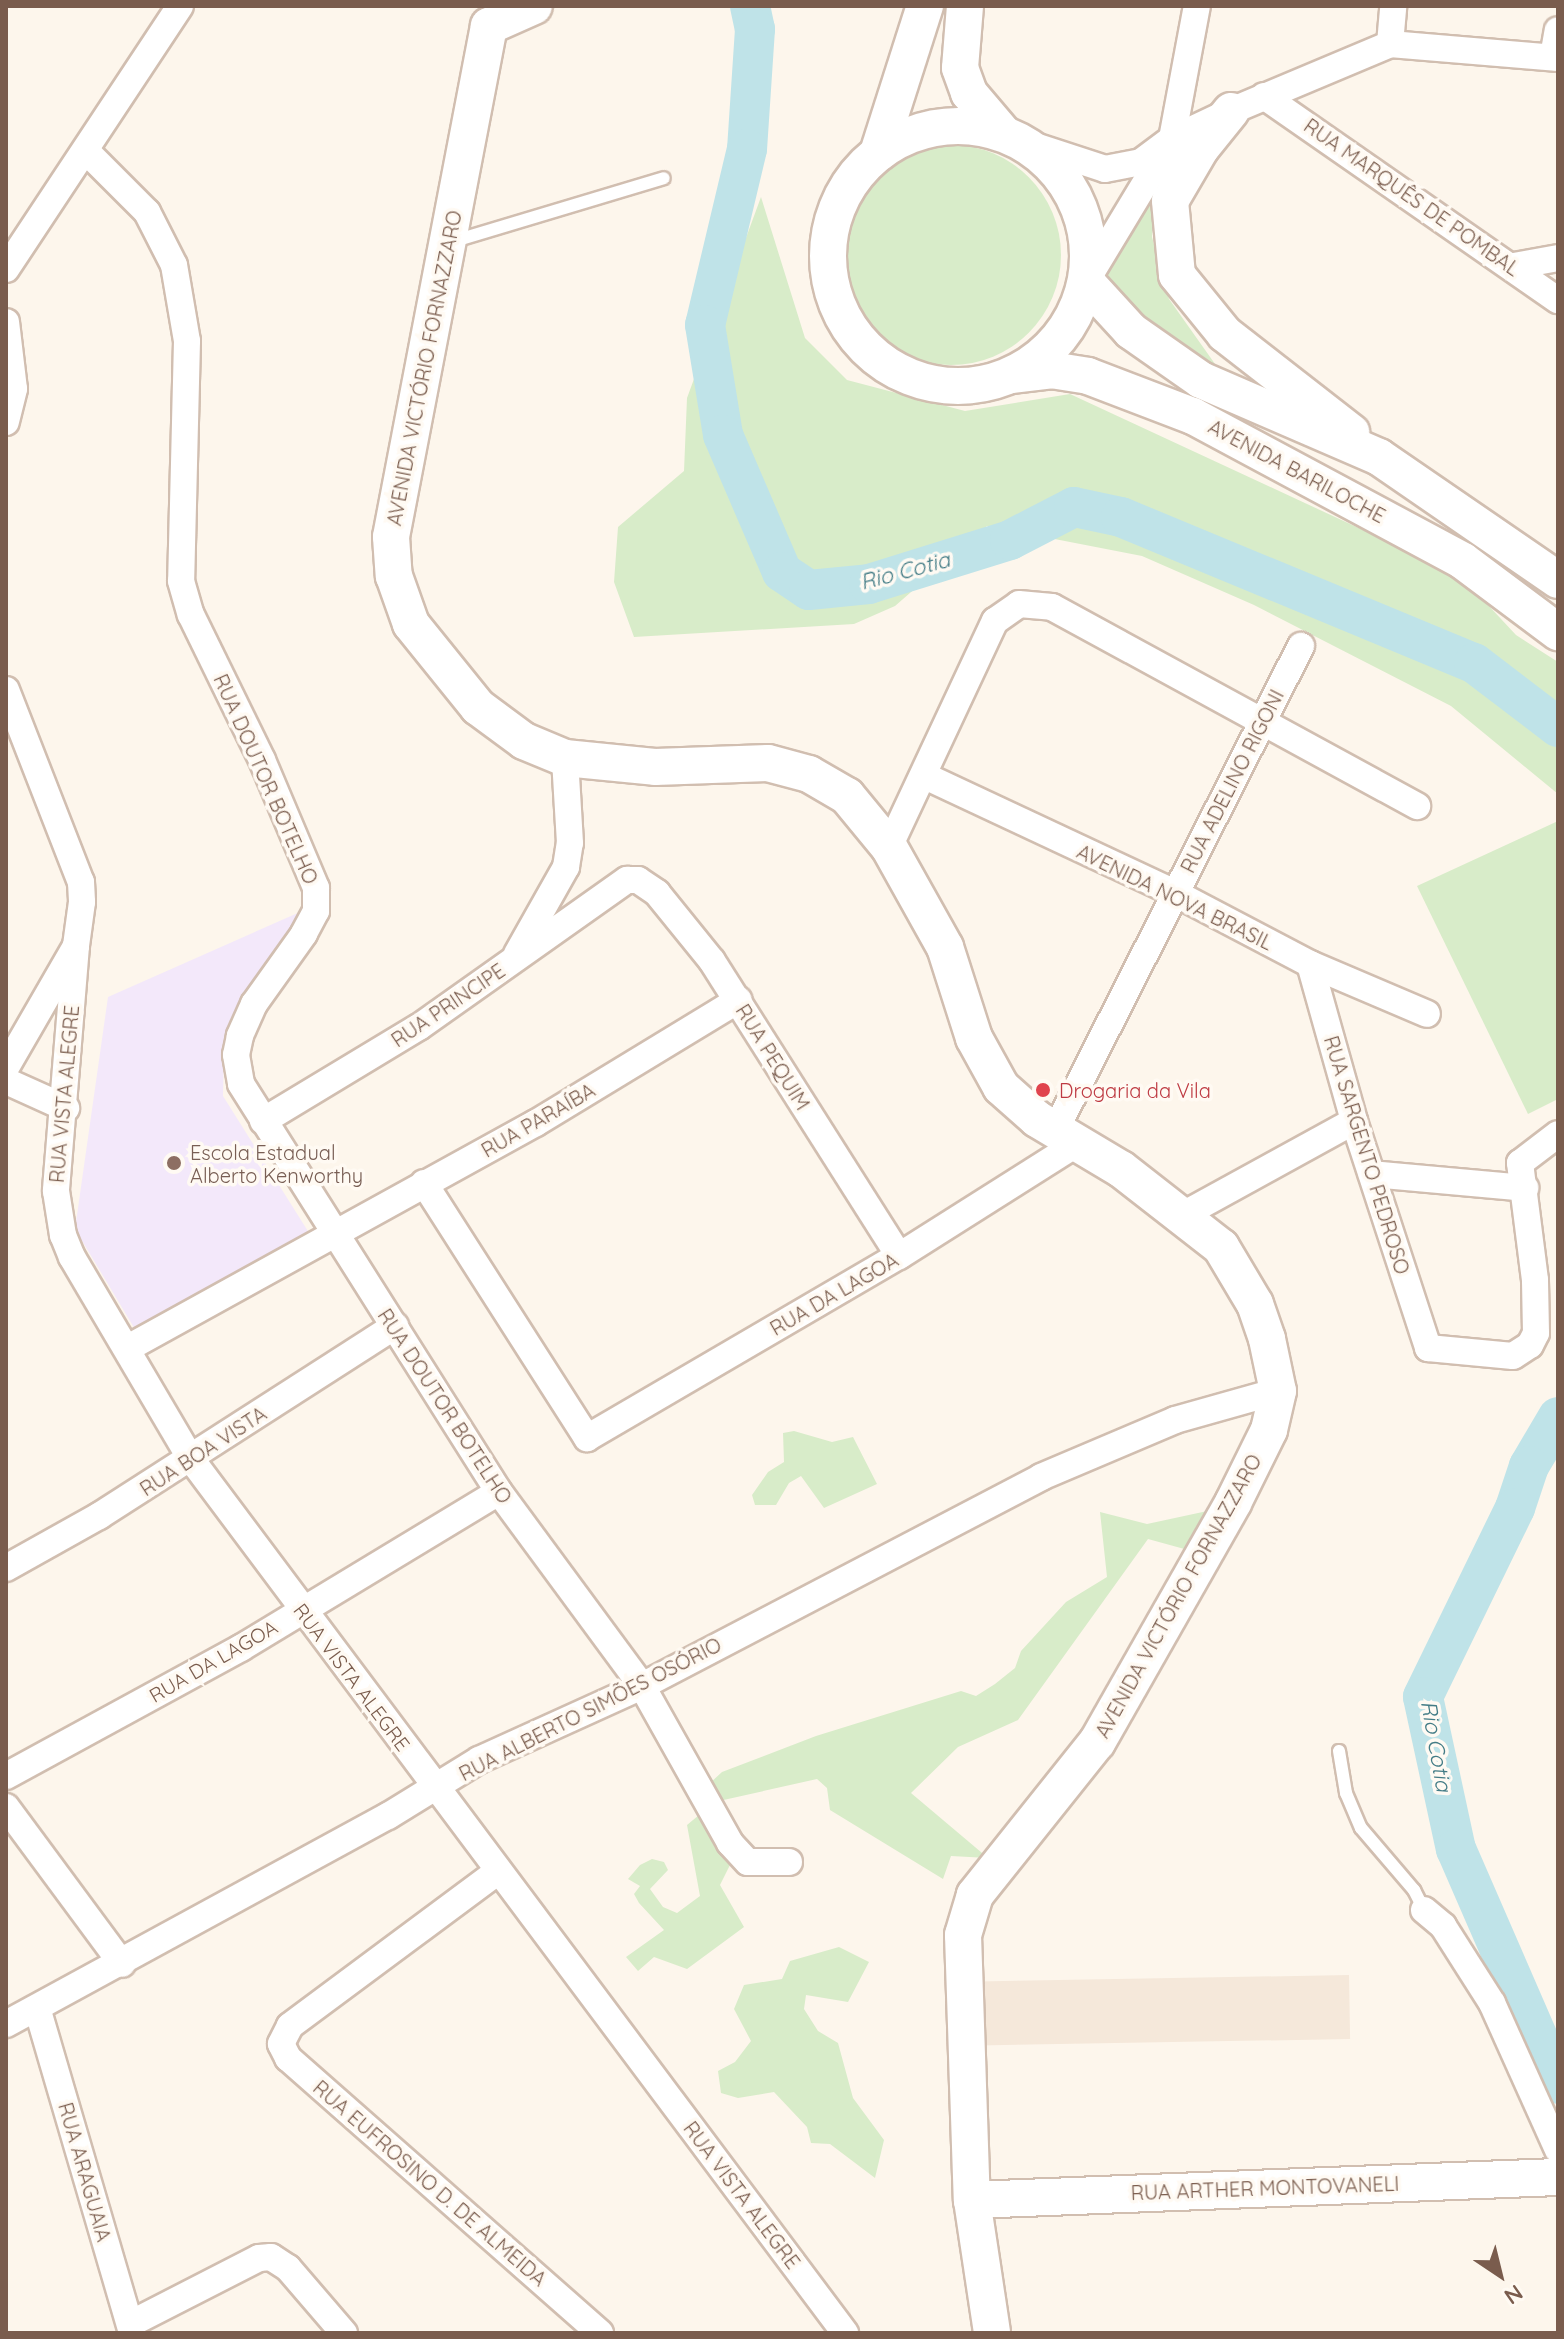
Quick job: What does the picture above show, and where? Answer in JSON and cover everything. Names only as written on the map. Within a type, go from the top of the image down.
[{"type":"street","points":[[6,269],[87,152],[180,6]]},
{"type":"street","points":[[485,16],[534,6]]},
{"type":"street","points":[[925,6],[878,153],[847,189],[830,232],[828,264],[846,323],[877,358],[918,381],[949,386],[1011,375],[1046,352],[1073,319],[1088,281],[1172,139],[1197,6]]},
{"type":"street","points":[[965,6],[960,68],[969,93],[1014,138],[1055,167],[1073,191],[1084,219],[1088,281]]},
{"type":"street","points":[[1390,44],[1393,6]]},
{"type":"street","name":"AVENIDA VICTÓRIO FORNAZZARO","points":[[485,16],[448,243],[391,537],[394,576],[411,624],[478,707],[524,741],[565,758],[655,767],[768,763],[809,774],[847,796],[889,847],[945,947],[986,1061],[1001,1087],[1067,1137],[1183,1215],[1221,1247],[1239,1273],[1267,1339],[1278,1391],[1269,1430],[1233,1503],[1097,1742],[975,1895],[963,1935],[961,1966],[972,2200],[992,2333]]},
{"type":"street","points":[[878,153],[937,127],[970,125],[1105,169],[1141,162],[1172,139],[1231,111],[1390,44],[1555,58],[1558,30]]},
{"type":"street","name":"RUA MARQUÊS DE POMBAL","points":[[1264,96],[1514,266],[1558,300]]},
{"type":"street","points":[[1231,111],[1201,148],[1170,201],[1177,275],[1225,334],[1379,457]]},
{"type":"street","name":"RUA DOUTOR BOTELHO","points":[[87,152],[147,212],[174,265],[187,341],[181,581],[191,615],[262,760],[316,888],[316,911],[304,934],[254,1004],[240,1036],[236,1055],[241,1084],[499,1492],[642,1686],[739,1855],[748,1862],[789,1862]]},
{"type":"street","points":[[1514,266],[1558,258]]},
{"type":"street","name":"AVENIDA BARILOCHE","points":[[1088,281],[1131,331],[1201,380],[1379,457],[1558,580]]},
{"type":"street","points":[[6,322],[14,389],[6,422]]},
{"type":"street","name":"AVENIDA BARILOCHE","points":[[1011,375],[1051,370],[1088,376],[1193,416],[1463,561],[1558,632]]},
{"type":"street","points":[[889,847],[925,776],[995,621],[1019,604],[1052,607],[1417,806]]},
{"type":"street","name":"RUA ADELINO RIGONI","points":[[1067,1137],[1175,893],[1301,646]]},
{"type":"street","name":"RUA VISTA ALEGRE","points":[[6,690],[81,882],[66,1108],[56,1191],[63,1235],[191,1459],[300,1609],[845,2333]]},
{"type":"street","points":[[514,960],[566,867],[570,843],[565,758]]},
{"type":"street","name":"AVENIDA NOVA BRASIL","points":[[925,776],[1175,893],[1310,964],[1427,1014]]},
{"type":"street","name":"RUA PRINCIPE","points":[[263,1121],[419,1027],[627,880]]},
{"type":"street","name":"RUA PEQUIM","points":[[627,880],[638,880],[657,893],[738,1000],[899,1256]]},
{"type":"street","points":[[6,1067],[76,946]]},
{"type":"street","name":"RUA SARGENTO PEDROSO","points":[[1310,964],[1354,1121],[1425,1345],[1513,1356],[1530,1345],[1537,1316],[1525,1188]]},
{"type":"street","name":"RUA PARAÍBA","points":[[128,1348],[536,1123],[738,1000]]},
{"type":"street","points":[[6,1081],[66,1108]]},
{"type":"street","points":[[1183,1215],[1354,1121]]},
{"type":"street","points":[[1372,1174],[1525,1188],[1520,1163],[1558,1134]]},
{"type":"street","name":"RUA DA LAGOA","points":[[424,1183],[587,1438],[899,1256],[1067,1137]]},
{"type":"street","name":"RUA BOA VISTA","points":[[6,1568],[191,1459],[395,1326]]},
{"type":"street","name":"RUA ALBERTO SIMÕES OSÓRIO","points":[[6,2024],[38,2011],[530,1734],[642,1686],[1066,1465],[1175,1420],[1278,1391]]},
{"type":"street","name":"RUA DA LAGOA","points":[[6,1776],[241,1648],[300,1609],[499,1492]]},
{"type":"street","points":[[6,1807],[122,1964]]},
{"type":"street","name":"RUA EUFROSINO D. DE ALMEIDA","points":[[497,1872],[290,2026],[281,2044],[288,2058],[600,2333]]},
{"type":"street","points":[[1424,1910],[1443,1926],[1492,2003],[1558,2150]]},
{"type":"street","name":"RUA ARAGUAIA","points":[[38,2011],[131,2328]]},
{"type":"street","name":"RUA ARTHER MONTOVANELI","points":[[972,2200],[1558,2177]]},
{"type":"street","points":[[131,2328],[259,2258],[271,2257],[288,2268],[344,2333]]},
{"type":"lane","points":[[448,243],[664,178]]},
{"type":"lane","points":[[1339,1751],[1346,1793],[1361,1828],[1414,1890],[1424,1910]]},
{"type":"shaded area","name":"Escola Estadual Alberto Kenworthy","points":[[300,912],[224,1048],[223,1096],[311,1236],[139,1336],[75,1229],[108,997]]},
{"type":"shaded area","points":[[1349,1975],[1350,2039],[978,2045],[977,1981]]},
{"type":"green space","points":[[951,145],[993,153],[1029,177],[1053,213],[1061,255],[1053,297],[1029,333],[993,357],[951,365],[909,357],[873,333],[849,297],[841,255],[849,213],[873,177],[909,153]]},
{"type":"green space","points":[[1156,188],[1152,237],[1169,299],[1220,371],[1122,309],[1105,273]]},
{"type":"green space","points":[[761,197],[805,338],[847,380],[965,411],[1070,394],[1460,575],[1516,635],[1558,662],[1558,794],[1451,706],[1254,605],[1142,556],[987,526],[895,606],[854,624],[634,637],[614,582],[618,527],[684,471],[687,398]]},
{"type":"green space","points":[[1558,821],[1558,1099],[1528,1114],[1417,886]]},
{"type":"green space","points":[[794,1431],[832,1442],[853,1437],[877,1484],[824,1508],[801,1476],[789,1483],[776,1505],[755,1505],[752,1495],[768,1472],[784,1462],[783,1433]]},
{"type":"green space","points":[[1212,1510],[1188,1550],[1148,1539],[1018,1720],[958,1747],[911,1793],[988,1858],[951,1856],[943,1879],[830,1810],[827,1788],[817,1779],[719,1801],[709,1784],[722,1772],[816,1736],[961,1691],[976,1696],[995,1684],[1015,1668],[1021,1651],[1066,1602],[1107,1577],[1100,1512],[1147,1524]]},
{"type":"green space","points":[[705,1810],[732,1861],[720,1885],[744,1927],[687,1969],[654,1957],[638,1971],[626,1957],[664,1930],[634,1894],[640,1886],[628,1879],[640,1865],[652,1859],[664,1862],[668,1870],[650,1889],[663,1907],[677,1913],[700,1896],[687,1825]]},
{"type":"green space","points":[[839,1947],[869,1962],[848,2002],[806,1995],[804,2009],[818,2031],[838,2043],[853,2098],[884,2140],[875,2178],[830,2144],[811,2143],[807,2127],[774,2092],[738,2098],[721,2093],[718,2071],[735,2062],[751,2041],[734,2009],[744,1985],[782,1979],[790,1961]]},
{"type":"waterway","name":"Rio Cotia","points":[[750,6],[755,29],[747,149],[705,325],[723,435],[782,572],[809,590],[869,584],[1010,540],[1074,507],[1121,517],[1474,663],[1558,727]]},
{"type":"waterway","name":"Rio Cotia","points":[[1558,1417],[1529,1466],[1515,1508],[1423,1697],[1456,1849],[1558,2084]]},
{"type":"place","name":"Drogaria da Vila","points":[[1043,1090]]},
{"type":"place","name":"Escola Estadual Alberto Kenworthy","points":[[174,1163]]}]
